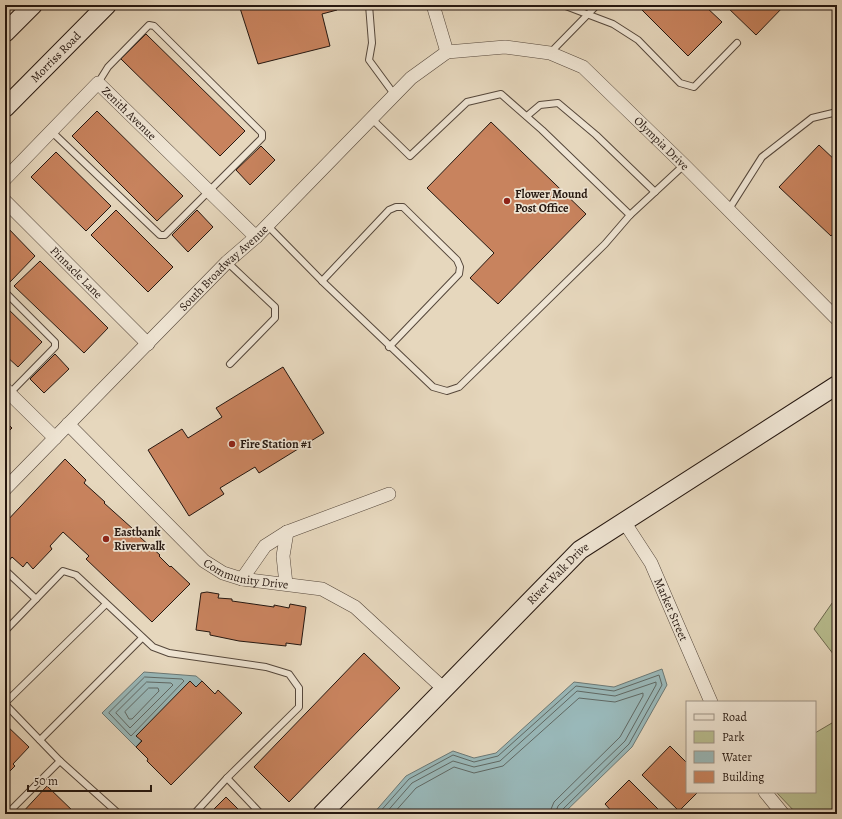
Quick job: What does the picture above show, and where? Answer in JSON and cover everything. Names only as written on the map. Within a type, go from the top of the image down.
[{"type":"street","points":[[5,33],[33,5]]},
{"type":"street","name":"Morriss Road","points":[[5,108],[107,5]]},
{"type":"street","points":[[433,5],[447,52]]},
{"type":"street","name":"Olympia Drive","points":[[447,52],[505,47],[550,53],[583,67],[729,209],[837,319]]},
{"type":"street","name":"South Broadway Avenue","points":[[5,489],[227,262],[256,237],[410,78],[447,52]]},
{"type":"street","name":"Zenith Avenue","points":[[5,179],[98,83],[256,237]]},
{"type":"street","name":"Pinnacle Lane","points":[[5,201],[148,344]]},
{"type":"street","name":"River Walk Drive","points":[[322,814],[580,550],[623,520],[837,385]]},
{"type":"street","points":[[6,394],[55,438]]},
{"type":"street","name":"Community Drive","points":[[68,424],[204,561],[224,573],[242,579],[322,589],[355,607],[444,689]]},
{"type":"street","points":[[242,579],[265,546],[286,532],[389,494]]},
{"type":"street","name":"Market Street","points":[[623,520],[651,563],[710,701]]},
{"type":"street","points":[[286,532],[283,556],[286,584]]},
{"type":"street","points":[[767,793],[783,814]]},
{"type":"lane","points":[[369,5],[372,44],[369,60],[394,94]]},
{"type":"lane","points":[[563,5],[613,24],[638,40],[680,83],[694,87],[737,43]]},
{"type":"lane","points":[[550,53],[597,5]]},
{"type":"lane","points":[[51,131],[160,235],[165,236],[262,138],[262,133],[154,26],[149,25],[113,62],[98,83]]},
{"type":"lane","points":[[371,118],[410,156],[466,102],[501,94],[630,215]]},
{"type":"lane","points":[[526,116],[540,105],[558,102],[596,135],[655,192]]},
{"type":"lane","points":[[729,209],[762,157],[812,118],[837,112]]},
{"type":"lane","points":[[267,225],[322,282],[433,387],[447,391],[459,387],[605,244],[630,215],[684,165]]},
{"type":"lane","points":[[322,282],[389,210],[396,207],[403,207],[457,260],[460,267],[459,274],[389,346]]},
{"type":"lane","points":[[227,262],[275,307],[275,318],[230,364]]},
{"type":"lane","points":[[5,292],[56,342],[55,347],[6,394]]},
{"type":"lane","points":[[5,570],[36,599]]},
{"type":"lane","points":[[5,631],[64,572],[76,575],[153,647],[169,653],[266,667],[289,674],[299,688],[299,707],[227,778],[194,814]]},
{"type":"lane","points":[[106,604],[5,703],[60,761],[119,814]]},
{"type":"lane","points":[[40,740],[142,638]]},
{"type":"lane","points":[[6,814],[60,761]]},
{"type":"lane","points":[[227,778],[262,814]]},
{"type":"green space","points":[[837,596],[837,659],[814,629]]},
{"type":"green space","points":[[837,720],[837,814],[797,814],[777,793],[816,793],[816,732]]},
{"type":"water","points":[[662,669],[667,685],[632,747],[563,814],[373,814],[406,776],[453,751],[474,758],[496,753],[574,682],[614,687]]},
{"type":"water","points":[[144,672],[196,676],[202,681],[196,687],[190,681],[136,747],[102,713]]},
{"type":"building","points":[[239,5],[335,5],[337,10],[322,14],[330,46],[258,64]]},
{"type":"building","points":[[637,5],[704,5],[722,22],[688,56]]},
{"type":"building","points":[[725,5],[785,5],[756,35]]},
{"type":"building","points":[[146,34],[245,131],[220,156],[121,59]]},
{"type":"building","points":[[97,111],[183,196],[157,221],[72,136]]},
{"type":"building","name":"Flower Mound Post Office","points":[[491,122],[586,214],[498,304],[470,278],[494,253],[427,188]]},
{"type":"building","points":[[819,145],[837,162],[837,229],[831,236],[779,187]]},
{"type":"building","points":[[261,146],[275,160],[250,185],[236,170]]},
{"type":"building","points":[[56,152],[111,206],[86,231],[31,177]]},
{"type":"building","points":[[116,210],[173,267],[148,292],[91,235]]},
{"type":"building","points":[[197,210],[213,227],[188,252],[172,235]]},
{"type":"building","points":[[5,225],[35,256],[10,282],[5,277]]},
{"type":"building","points":[[40,261],[108,328],[84,353],[14,286]]},
{"type":"building","points":[[5,306],[42,342],[18,367],[5,355]]},
{"type":"building","points":[[55,354],[69,369],[44,393],[30,379]]},
{"type":"building","name":"Fire Station #1","points":[[283,367],[324,433],[259,473],[255,467],[220,488],[224,494],[189,516],[148,450],[182,429],[188,438],[222,417],[216,408]]},
{"type":"building","points":[[5,421],[12,428],[5,435]]},
{"type":"building","name":"Eastbank Riverwalk","points":[[65,459],[86,480],[84,483],[105,502],[104,503],[160,555],[159,556],[170,567],[171,566],[190,584],[152,622],[86,559],[89,556],[63,532],[50,546],[52,549],[33,569],[27,562],[23,567],[12,557],[8,562],[5,559],[5,523]]},
{"type":"building","points":[[207,592],[219,594],[218,598],[232,599],[232,601],[274,607],[274,605],[289,608],[290,604],[306,607],[301,645],[286,643],[286,646],[239,641],[210,635],[210,632],[196,630],[201,593]]},
{"type":"building","points":[[364,653],[400,688],[289,802],[254,767]]},
{"type":"building","points":[[190,681],[196,687],[202,681],[215,694],[218,690],[242,713],[171,785],[147,761],[148,759],[136,747],[142,741],[136,736]]},
{"type":"building","points":[[5,724],[29,747],[13,764],[15,766],[5,776]]},
{"type":"building","points":[[670,746],[686,762],[686,793],[697,793],[679,811],[642,775]]},
{"type":"building","points":[[629,780],[663,814],[614,814],[605,804]]},
{"type":"building","points":[[47,786],[76,814],[21,814]]},
{"type":"building","points":[[226,797],[243,814],[209,814]]},
{"type":"place","name":"Flower Mound Post Office","points":[[507,201]]},
{"type":"place","name":"Fire Station #1","points":[[232,444]]},
{"type":"place","name":"Eastbank Riverwalk","points":[[106,539]]}]
